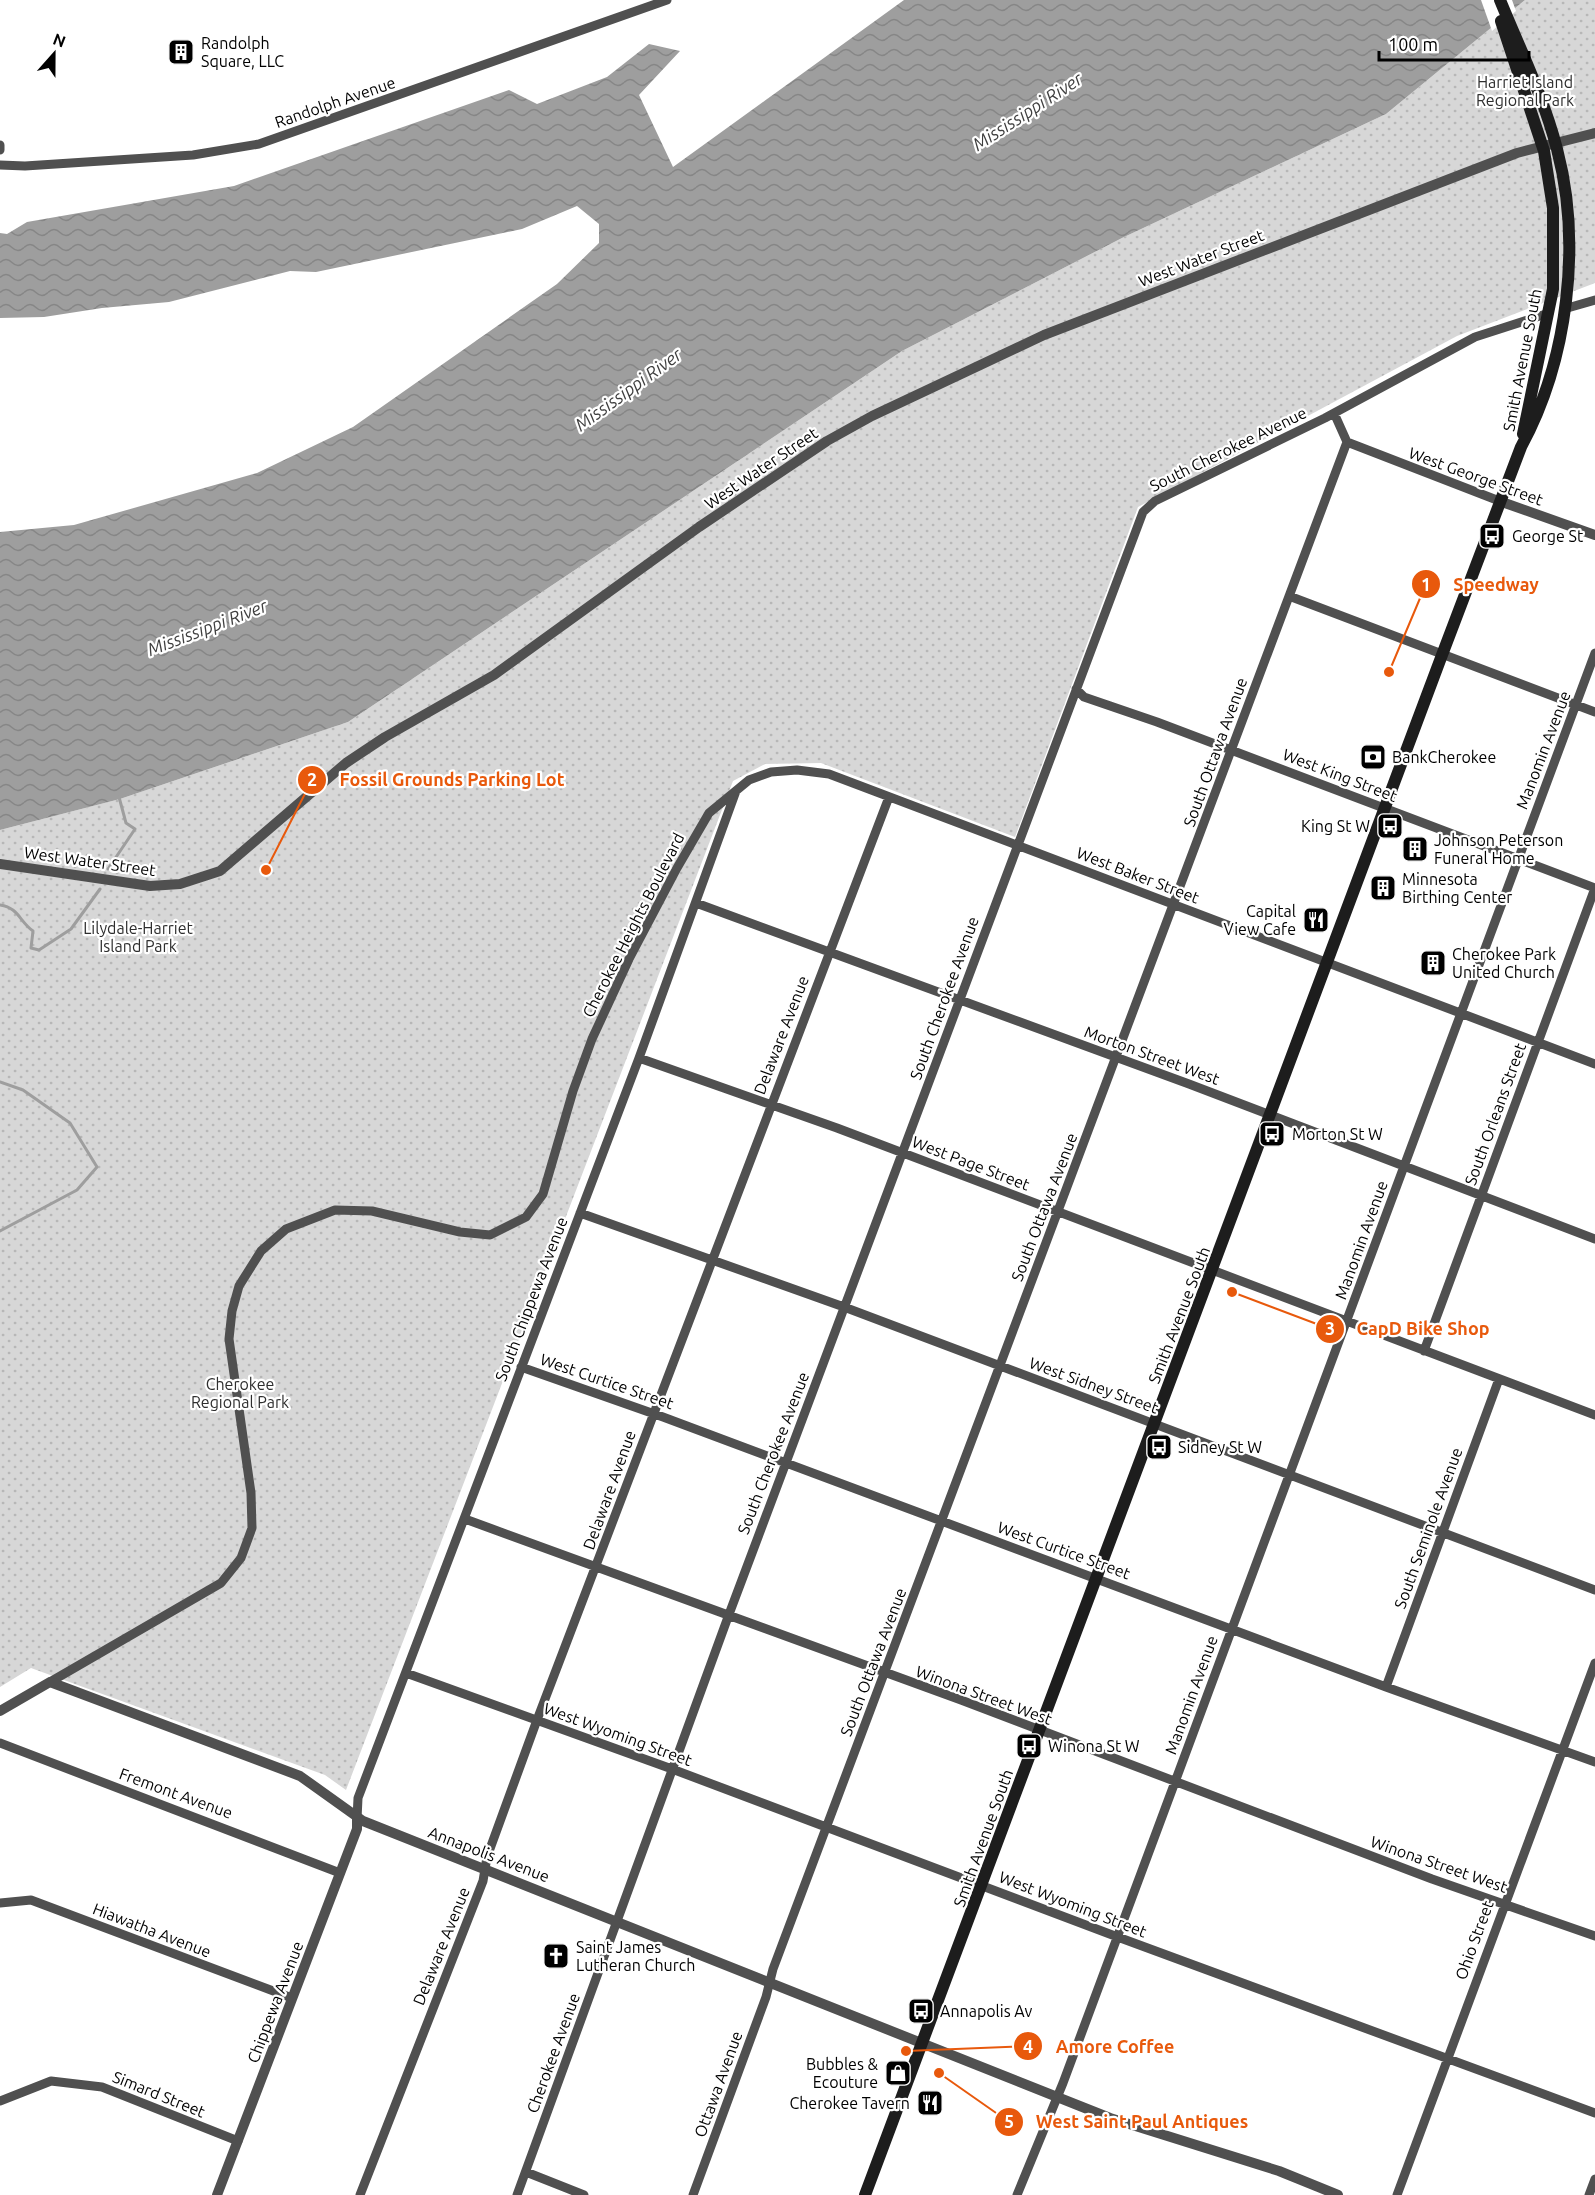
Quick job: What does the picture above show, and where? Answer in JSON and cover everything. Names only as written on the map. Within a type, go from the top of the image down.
[{"type":"main road","name":"Smith Avenue South","points":[[865,2195],[983,1886],[1521,447],[1553,289],[1553,208],[1544,151],[1494,0]]},
{"type":"main road","name":"Smith Avenue South","points":[[1500,0],[1557,147],[1568,205],[1564,309],[1551,369],[1532,427],[1521,447]]},
{"type":"street","name":"Randolph Avenue","points":[[0,165],[25,166],[193,155],[259,144],[667,0]]},
{"type":"street","name":"West Water Street","points":[[0,864],[150,886],[180,884],[220,871],[331,774],[356,756],[494,675],[699,527],[827,441],[872,416],[1044,335],[1517,153],[1595,133]]},
{"type":"street","points":[[0,145],[0,150]]},
{"type":"street","points":[[1564,309],[1595,300]]},
{"type":"street","name":"South Cherokee Avenue","points":[[617,1921],[728,1617],[1143,512],[1148,506],[1334,413],[1475,337],[1549,314]]},
{"type":"street","points":[[1334,413],[1347,442]]},
{"type":"street","name":"West George Street","points":[[1347,442],[1595,536]]},
{"type":"street","name":"South Ottawa Avenue","points":[[770,1982],[1347,442]]},
{"type":"street","points":[[1289,596],[1595,712]]},
{"type":"street","name":"Manomin Avenue","points":[[1056,2097],[1347,1323],[1595,653]]},
{"type":"street","name":"West King Street","points":[[1076,689],[1084,697],[1231,750],[1595,888]]},
{"type":"street","name":"West Baker Street","points":[[737,789],[749,780],[771,772],[797,770],[829,774],[1595,1064]]},
{"type":"street","name":"South Chippewa Avenue","points":[[357,1819],[357,1802],[639,1058],[737,789]]},
{"type":"street","name":"Cherokee Heights Boulevard","points":[[50,1682],[221,1582],[242,1558],[252,1528],[251,1494],[229,1339],[232,1311],[239,1286],[261,1251],[286,1229],[334,1210],[372,1211],[460,1232],[490,1235],[526,1217],[543,1194],[588,1050],[629,959],[677,868],[710,813],[737,789]]},
{"type":"street","name":"Delaware Avenue","points":[[360,2195],[483,1881],[487,1857],[537,1720],[889,797]]},
{"type":"street","name":"South Orleans Street","points":[[1424,1352],[1595,888]]},
{"type":"street","name":"Morton Street West","points":[[696,903],[830,950],[1595,1239]]},
{"type":"street","name":"West Page Street","points":[[639,1058],[771,1104],[1595,1415]]},
{"type":"street","name":"West Sidney Street","points":[[580,1213],[844,1307],[1595,1590]]},
{"type":"street","name":"West Curtice Street","points":[[521,1367],[654,1413],[1386,1687],[1595,1762]]},
{"type":"street","name":"South Seminole Avenue","points":[[1386,1687],[1499,1379]]},
{"type":"street","name":"Winona Street West","points":[[465,1519],[728,1617],[961,1700],[1040,1732],[1432,1879],[1595,1936]]},
{"type":"street","name":"Ohio Street","points":[[1397,2195],[1445,2059],[1595,1663]]},
{"type":"street","name":"West Wyoming Street","points":[[406,1673],[672,1768],[1115,1936],[1595,2113]]},
{"type":"street","points":[[0,1711],[50,1682]]},
{"type":"street","name":"Annapolis Avenue","points":[[50,1682],[300,1776],[326,1792],[357,1819],[1056,2097],[1143,2130],[1279,2171],[1338,2195]]},
{"type":"street","name":"Fremont Avenue","points":[[0,1743],[340,1873]]},
{"type":"street","name":"Chippewa Avenue","points":[[217,2195],[357,1829],[357,1819]]},
{"type":"street","name":"Hiawatha Avenue","points":[[0,1903],[31,1900],[292,1998]]},
{"type":"street","name":"Cherokee Avenue","points":[[517,2195],[617,1921]]},
{"type":"street","name":"Ottawa Avenue","points":[[693,2195],[770,1982]]},
{"type":"street","name":"Simard Street","points":[[0,2101],[51,2081],[102,2087],[238,2141]]},
{"type":"street","points":[[1017,2195],[1056,2097]]},
{"type":"street","points":[[526,2172],[584,2195]]},
{"type":"street","points":[[1589,2195],[1595,2179]]},
{"type":"green space","name":"Cherokee Regional Park","points":[[1525,0],[1595,0],[1595,283],[1457,336],[1138,507],[1015,837],[821,763],[765,764],[733,781],[346,1790],[325,1775],[31,1668],[0,1687],[0,830],[120,799],[348,722],[902,351],[1122,238],[1386,114]]},
{"type":"water","name":"Mississippi River","points":[[904,0],[1525,0],[1386,114],[1122,238],[902,351],[348,722],[120,799],[0,830],[0,532],[74,525],[257,473],[353,427],[557,284],[599,243],[599,224],[577,206],[522,229],[316,272],[290,271],[169,302],[102,308],[44,317],[0,318],[0,233],[7,234],[27,222],[234,186],[509,90],[537,104],[607,77],[649,44],[680,51],[639,95],[673,167]]},
{"type":"pier","points":[[1481,0],[1512,0],[1516,11],[1492,31]]},
{"type":"waterway","points":[[108,869],[135,829],[126,823],[119,797]]},
{"type":"waterway","points":[[0,905],[15,912],[33,931],[31,948],[39,950],[71,929],[100,889]]},
{"type":"waterway","points":[[0,1082],[23,1090],[70,1123],[97,1167],[77,1190],[0,1231]]},
{"type":"place","name":"Randolph Square, LLC","points":[[181,52]]},
{"type":"place","name":"George St","points":[[1492,536]]},
{"type":"place","name":"Speedway","points":[[1389,672]]},
{"type":"place","name":"BankCherokee","points":[[1373,757]]},
{"type":"place","name":"King St W","points":[[1390,826]]},
{"type":"place","name":"Johnson Peterson Funeral Home","points":[[1415,849]]},
{"type":"place","name":"Fossil Grounds Parking Lot","points":[[266,870]]},
{"type":"place","name":"Minnesota Birthing Center","points":[[1383,888]]},
{"type":"place","name":"Capital View Cafe","points":[[1316,920]]},
{"type":"place","name":"Cherokee Park United Church","points":[[1433,963]]},
{"type":"place","name":"Morton St W","points":[[1272,1134]]},
{"type":"place","name":"CapD Bike Shop","points":[[1232,1292]]},
{"type":"place","name":"Sidney St W","points":[[1159,1447]]},
{"type":"place","name":"Winona St W","points":[[1029,1746]]},
{"type":"place","name":"Saint James Lutheran Church","points":[[556,1956]]},
{"type":"place","name":"Annapolis Av","points":[[921,2011]]},
{"type":"place","name":"Amore Coffee","points":[[906,2051]]},
{"type":"place","name":"Bubbles & Ecouture","points":[[898,2073]]},
{"type":"place","name":"West Saint Paul Antiques","points":[[939,2073]]},
{"type":"place","name":"Cherokee Tavern","points":[[930,2103]]},
{"type":"park label","name":"Harriet Island Regional Park","points":[[1525,91]]},
{"type":"park label","name":"Lilydale-Harriet Island Park","points":[[138,937]]}]
